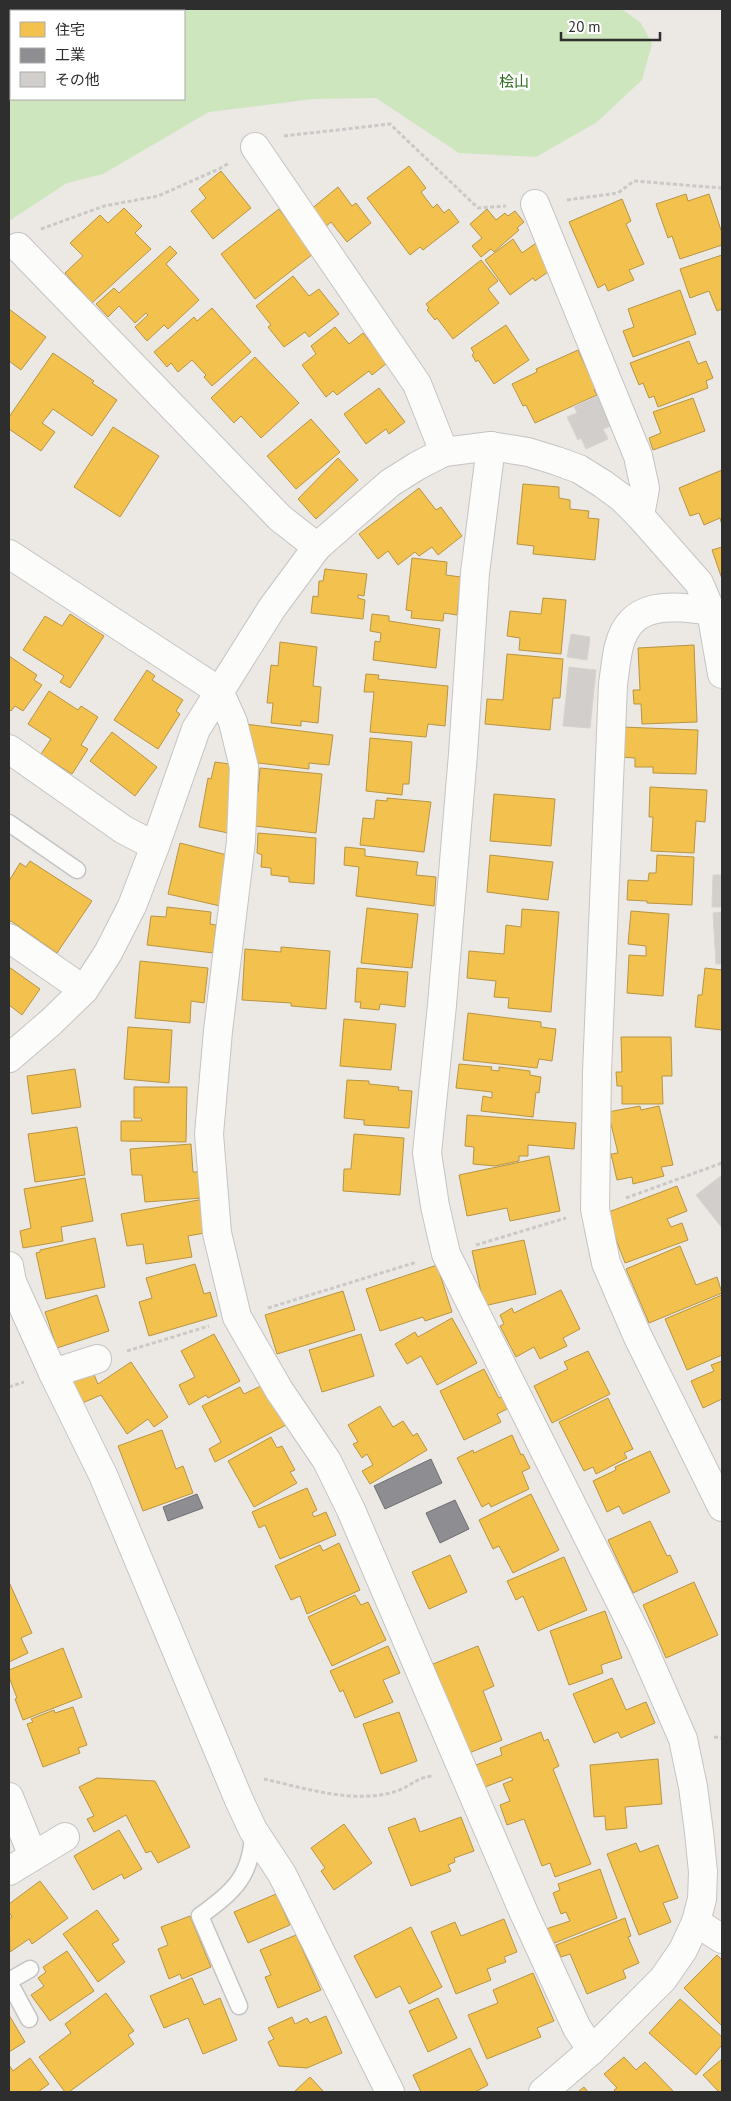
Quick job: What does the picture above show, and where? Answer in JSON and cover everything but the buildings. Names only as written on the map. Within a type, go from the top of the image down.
[{"type":"street","points":[[255,147],[417,384],[444,452]]},
{"type":"street","points":[[535,204],[638,456],[645,488],[640,516]]},
{"type":"street","points":[[18,247],[280,518],[317,547]]},
{"type":"street","points":[[491,446],[475,573],[462,764],[442,1005],[427,1153],[434,1206],[446,1254],[641,1642],[683,1739],[693,1787],[703,1872],[702,1899],[696,1922],[683,1950],[663,1980],[592,2050],[543,2092]]},
{"type":"street","points":[[9,1058],[51,1022],[84,990],[108,953],[132,906],[156,846],[196,729],[272,608],[317,547],[390,483],[417,466],[444,452],[491,446],[528,452],[579,469],[622,498],[698,583],[711,611],[722,674]]},
{"type":"street","points":[[9,554],[219,691],[233,722],[244,767],[241,841],[218,1031],[210,1134],[217,1233],[237,1317],[279,1390],[327,1461],[351,1510],[524,1913],[577,2028],[592,2050]]},
{"type":"street","points":[[711,611],[672,606],[646,610],[630,622],[619,644],[612,694],[597,1072],[595,1209],[606,1263],[637,1335],[722,1507]]},
{"type":"street","points":[[9,749],[124,830],[156,846]]},
{"type":"street","points":[[9,938],[84,990]]},
{"type":"street","points":[[9,1266],[12,1282],[53,1373],[103,1475],[253,1830],[282,1874],[390,2092]]},
{"type":"street","points":[[53,1373],[97,1360]]},
{"type":"street","points":[[9,1797],[33,1856]]},
{"type":"street","points":[[9,1872],[65,1837]]},
{"type":"street","points":[[696,1922],[722,1940]]},
{"type":"lane","points":[[11,829],[77,870]]},
{"type":"lane","points":[[239,2006],[200,1916],[230,1893],[242,1878],[249,1865],[253,1850],[253,1830]]},
{"type":"lane","points":[[29,2019],[9,1981],[30,1969]]},
{"type":"path","points":[[255,147],[281,136],[390,124],[478,208],[535,204],[618,193],[634,182],[722,188]]},
{"type":"path","points":[[18,247],[44,226],[104,206],[158,196],[220,169]]},
{"type":"path","points":[[97,1360],[595,1209],[722,1164]]},
{"type":"path","points":[[227,1771],[352,1796],[398,1791],[420,1778],[438,1775]]},
{"type":"green space","name":"桧山","points":[[622,9],[641,23],[652,44],[642,80],[597,122],[536,157],[459,153],[376,98],[313,99],[209,112],[103,174],[67,183],[9,221],[9,65],[10,100],[185,100],[185,10],[113,10]]}]
